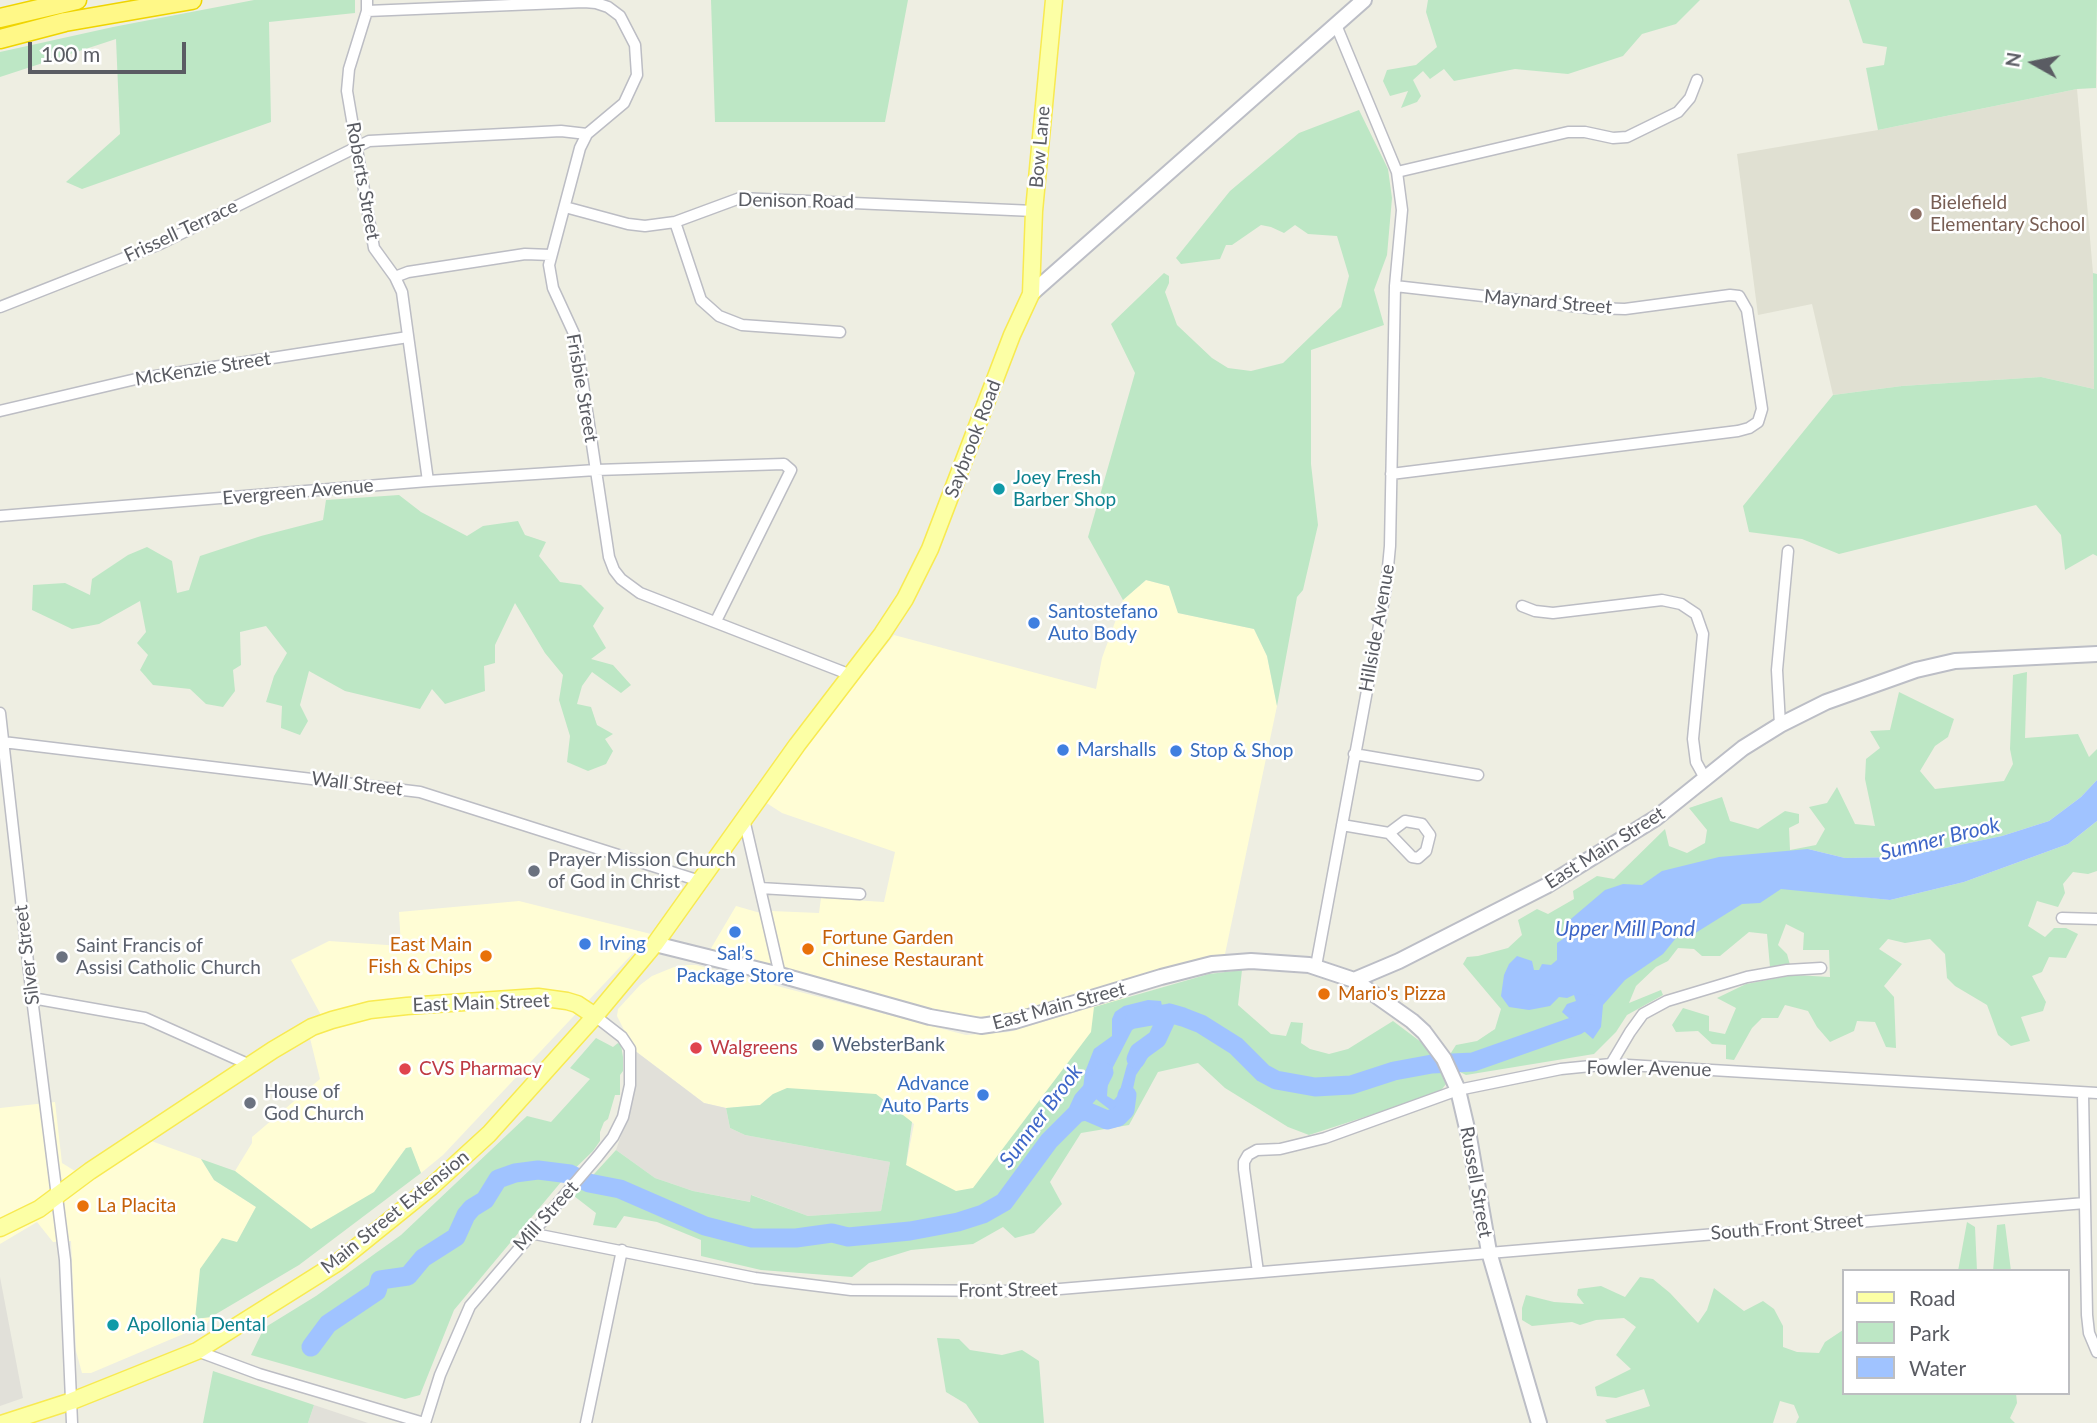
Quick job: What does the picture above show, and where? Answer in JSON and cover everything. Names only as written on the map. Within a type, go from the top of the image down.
[{"type":"highway","points":[[0,18],[77,0]]},
{"type":"highway","points":[[0,39],[65,22],[192,0]]},
{"type":"main road","name":"Bow Lane","points":[[1031,293],[1034,211],[1054,0]]},
{"type":"main road","name":"Saybrook Road","points":[[655,944],[905,599],[930,549],[1012,335],[1031,293],[1364,0]]},
{"type":"main road","name":"East Main Street","points":[[655,944],[780,975],[930,1017],[989,1026],[1212,964],[1251,961],[1316,966],[1354,980],[1399,961],[1546,886],[1656,818],[1743,748],[1780,725],[1826,702],[1916,670],[1955,661],[2097,654]]},
{"type":"main road","points":[[595,1016],[655,944]]},
{"type":"main road","name":"Russell Street","points":[[1354,980],[1412,1021],[1434,1043],[1458,1090],[1489,1252],[1539,1423]]},
{"type":"main road","name":"East Main Street","points":[[0,1228],[23,1218],[58,1196],[90,1171],[312,1027],[370,1010],[538,997],[568,1001],[595,1016]]},
{"type":"main road","name":"Main Street Extension","points":[[4,1423],[72,1401],[197,1351],[337,1263],[431,1187],[488,1134],[595,1016]]},
{"type":"street","name":"Roberts Street","points":[[367,0],[367,11],[346,79],[374,248],[395,276],[402,292],[428,481]]},
{"type":"street","points":[[367,11],[584,2],[608,7],[620,16],[635,45],[637,75],[624,103],[587,134]]},
{"type":"street","name":"Hillside Avenue","points":[[1316,966],[1386,588],[1390,546],[1395,286],[1402,210],[1397,172],[1336,25]]},
{"type":"street","points":[[1397,172],[1568,132],[1584,132],[1613,138],[1628,137],[1678,112],[1690,98],[1697,80]]},
{"type":"street","name":"Frissell Terrace","points":[[0,307],[160,244],[369,141],[561,131],[587,134]]},
{"type":"street","name":"Frisbie Street","points":[[587,134],[580,148],[549,265],[553,288],[576,338],[609,557],[614,570],[621,579],[640,593],[851,675]]},
{"type":"street","name":"Denison Road","points":[[565,207],[628,224],[655,226],[675,222],[740,198],[1034,211]]},
{"type":"street","points":[[675,222],[701,300],[719,316],[742,325],[840,332]]},
{"type":"street","points":[[395,276],[525,254],[551,255]]},
{"type":"street","name":"Maynard Street","points":[[1391,474],[1738,430],[1749,428],[1758,422],[1762,409],[1747,310],[1739,296],[1625,309],[1589,309],[1395,286]]},
{"type":"street","name":"McKenzie Street","points":[[0,411],[136,379],[408,337]]},
{"type":"street","name":"Evergreen Avenue","points":[[0,516],[428,481],[596,470],[784,464],[790,467],[788,478],[716,621]]},
{"type":"street","points":[[1780,725],[1777,670],[1788,551]]},
{"type":"street","points":[[1522,606],[1553,613],[1662,600],[1681,604],[1696,614],[1703,634],[1693,739],[1696,762],[1706,780]]},
{"type":"street","name":"Silver Street","points":[[0,713],[32,998],[58,1196],[66,1282],[72,1423]]},
{"type":"street","name":"Wall Street","points":[[3,742],[420,792],[700,881]]},
{"type":"street","points":[[1354,754],[1478,775]]},
{"type":"street","points":[[744,818],[780,975]]},
{"type":"street","points":[[1342,825],[1389,833]]},
{"type":"street","points":[[760,888],[860,894]]},
{"type":"street","points":[[2062,918],[2097,919]]},
{"type":"street","points":[[1611,1064],[1643,1014],[1667,1001],[1747,977],[1787,970],[1821,968]]},
{"type":"street","points":[[32,998],[145,1018],[250,1065]]},
{"type":"street","name":"Mill Street","points":[[424,1423],[440,1375],[470,1306],[598,1156],[613,1137],[623,1117],[631,1085],[632,1056],[622,1037],[595,1016]]},
{"type":"street","name":"Fowler Avenue","points":[[1258,1272],[1244,1169],[1248,1155],[1256,1150],[1280,1149],[1325,1139],[1458,1090],[1561,1069],[1611,1064],[2097,1093]]},
{"type":"street","points":[[2084,1093],[2087,1315],[2097,1352]]},
{"type":"street","name":"South Front Street","points":[[1489,1252],[2085,1203]]},
{"type":"street","name":"Front Street","points":[[530,1233],[755,1278],[851,1290],[1036,1291],[1489,1252]]},
{"type":"street","points":[[586,1423],[622,1250]]},
{"type":"street","points":[[197,1351],[259,1374],[424,1423]]},
{"type":"shaded area","name":"Bielefield Elementary School","points":[[2077,89],[2093,273],[2094,389],[2041,377],[1902,386],[1833,395],[1812,304],[1758,315],[1737,154],[1878,130]]},
{"type":"shaded area","points":[[1146,580],[1169,586],[1178,613],[1254,629],[1267,656],[1277,706],[1225,954],[1017,1015],[989,1017],[959,1015],[710,950],[736,906],[771,916],[771,911],[819,913],[821,898],[884,902],[895,852],[782,813],[765,802],[788,767],[894,635],[1096,689],[1102,658],[1123,600]]},
{"type":"shaded area","points":[[519,901],[651,934],[443,1155],[421,1173],[411,1148],[406,1148],[374,1193],[311,1229],[235,1171],[252,1143],[252,1137],[320,1079],[306,1022],[321,1015],[291,960],[329,941],[401,946],[399,912]]},
{"type":"shaded area","points":[[687,965],[696,965],[966,1035],[1009,1032],[1126,997],[964,1201],[906,1165],[914,1124],[876,1094],[773,1094],[760,1105],[726,1108],[704,1103],[634,1050],[617,1016],[618,1009],[652,976]]},
{"type":"shaded area","points":[[634,1050],[704,1103],[726,1108],[730,1128],[745,1135],[890,1162],[881,1211],[808,1216],[752,1195],[751,1202],[693,1191],[655,1178],[616,1150],[633,1101]]},
{"type":"shaded area","points":[[55,1102],[62,1163],[75,1171],[132,1134],[201,1159],[214,1180],[256,1207],[196,1319],[211,1317],[207,1324],[91,1373],[82,1373],[76,1351],[71,1241],[53,1242],[37,1222],[0,1244],[0,1108]]},
{"type":"shaded area","points":[[0,1277],[23,1398],[0,1406]]},
{"type":"shaded area","points":[[314,1405],[368,1423],[308,1423]]},
{"type":"green space","points":[[254,0],[355,0],[355,13],[269,22],[271,122],[82,189],[66,182],[120,134],[116,39],[0,77],[0,52]]},
{"type":"green space","points":[[711,0],[908,0],[885,122],[715,122]]},
{"type":"green space","points":[[1428,0],[1700,0],[1676,24],[1642,34],[1623,56],[1568,74],[1515,69],[1454,81],[1444,69],[1430,79],[1423,71],[1413,80],[1421,96],[1417,102],[1401,108],[1408,91],[1390,96],[1383,81],[1387,70],[1416,65],[1437,47],[1426,12]]},
{"type":"green space","points":[[1849,0],[2097,0],[2096,88],[2077,89],[1878,130],[1866,68],[1884,65],[1887,47],[1863,43]]},
{"type":"green space","points":[[1359,110],[1388,169],[1392,198],[1387,255],[1374,290],[1384,325],[1311,350],[1311,464],[1318,525],[1303,590],[1297,597],[1277,706],[1267,656],[1254,629],[1178,613],[1169,586],[1146,580],[1123,600],[1088,537],[1135,373],[1111,324],[1164,273],[1169,276],[1165,292],[1177,325],[1212,358],[1228,368],[1251,371],[1283,363],[1341,307],[1349,276],[1337,236],[1308,234],[1295,225],[1284,233],[1261,225],[1232,245],[1226,245],[1220,259],[1181,264],[1176,258],[1230,191],[1299,133]]},
{"type":"green space","points":[[2093,273],[2097,274],[2097,556],[2093,554],[2065,570],[2061,535],[2036,505],[1839,554],[1802,539],[1749,532],[1743,506],[1833,395],[1902,386],[2041,377],[2094,389]]},
{"type":"green space","points":[[399,495],[421,512],[467,536],[483,526],[518,521],[525,535],[546,542],[539,556],[560,582],[581,585],[604,608],[593,626],[606,648],[591,659],[613,665],[631,685],[621,693],[592,672],[582,686],[577,704],[591,707],[597,725],[613,734],[605,739],[613,751],[606,764],[588,771],[567,762],[570,736],[559,700],[563,675],[545,653],[515,603],[495,645],[495,663],[484,666],[485,691],[445,704],[432,689],[420,709],[345,691],[309,671],[300,705],[308,721],[300,735],[281,728],[282,706],[266,702],[274,676],[287,653],[266,626],[240,632],[241,665],[233,670],[235,691],[223,707],[206,704],[190,689],[153,685],[140,670],[148,655],[137,643],[146,632],[140,601],[99,624],[72,629],[32,610],[33,585],[65,583],[90,595],[92,579],[128,555],[147,547],[172,561],[177,593],[189,590],[200,556],[323,520],[326,500]]},
{"type":"green space","points":[[2027,672],[2025,738],[2078,734],[2089,757],[2097,749],[2097,780],[2081,797],[2049,821],[2002,836],[1903,857],[1845,858],[1808,849],[1799,890],[1890,900],[1964,882],[2068,844],[2097,821],[2097,871],[2088,874],[2073,872],[2063,884],[2065,893],[2058,907],[2037,901],[2028,926],[2045,937],[2054,928],[2066,928],[2078,934],[2066,958],[2049,957],[2042,972],[2032,976],[2046,1002],[2043,1011],[2021,1017],[2030,1041],[2011,1046],[1998,1035],[1987,1005],[1955,986],[1947,978],[1945,954],[1930,939],[1905,943],[1888,939],[1879,949],[1902,964],[1884,986],[1894,997],[1896,1048],[1886,1047],[1875,1022],[1857,1021],[1854,1031],[1830,1042],[1808,1011],[1785,1005],[1778,1018],[1762,1018],[1752,1028],[1734,1060],[1726,1059],[1726,1045],[1712,1044],[1698,1031],[1676,1032],[1672,1025],[1683,1008],[1709,1016],[1709,1031],[1725,1034],[1736,1008],[1717,998],[1746,984],[1794,975],[1830,977],[1829,950],[1803,950],[1804,933],[1786,924],[1778,945],[1787,954],[1790,965],[1770,967],[1767,934],[1749,932],[1720,956],[1702,956],[1694,949],[1678,948],[1668,961],[1656,967],[1636,986],[1629,1003],[1661,990],[1663,995],[1627,1015],[1616,1032],[1594,1054],[1466,1075],[1460,1072],[1449,1056],[1456,1045],[1477,1041],[1495,1029],[1501,1009],[1463,964],[1467,957],[1508,948],[1522,935],[1518,920],[1537,909],[1548,914],[1574,899],[1573,891],[1597,876],[1614,879],[1665,829],[1669,846],[1687,853],[1705,843],[1707,830],[1689,808],[1722,797],[1730,821],[1758,829],[1785,811],[1799,814],[1799,823],[1789,828],[1790,850],[1816,845],[1825,829],[1809,807],[1827,803],[1837,787],[1855,824],[1875,826],[1865,779],[1866,759],[1880,748],[1870,731],[1890,730],[1899,692],[1954,719],[1948,737],[1935,746],[1920,771],[1935,789],[2004,781],[2013,764],[2010,749],[2013,675]]},
{"type":"green space","points":[[1242,970],[1238,1005],[1271,1034],[1286,1036],[1291,1022],[1303,1023],[1301,1043],[1310,1049],[1329,1054],[1348,1049],[1393,1021],[1429,1048],[1446,1084],[1439,1093],[1309,1135],[1288,1127],[1225,1088],[1198,1063],[1158,1072],[1129,1125],[1081,1133],[1050,1182],[1062,1204],[1034,1233],[1015,1238],[1003,1227],[973,1244],[911,1250],[869,1263],[852,1277],[761,1270],[701,1256],[701,1240],[657,1222],[624,1216],[616,1228],[593,1225],[596,1213],[574,1196],[616,1150],[655,1178],[693,1191],[750,1202],[751,1195],[808,1216],[881,1211],[890,1162],[745,1135],[730,1128],[726,1108],[760,1105],[773,1094],[787,1088],[876,1094],[912,1122],[906,1165],[956,1191],[973,1188],[1091,1032],[1094,1007],[1209,974]]},
{"type":"green space","points":[[596,1038],[613,1047],[618,1043],[621,1045],[623,1057],[620,1095],[615,1095],[608,1119],[600,1132],[600,1141],[561,1182],[454,1310],[420,1395],[405,1399],[251,1355],[264,1328],[316,1296],[401,1235],[527,1116],[551,1122],[590,1079],[570,1068]]},
{"type":"green space","points":[[411,1147],[421,1173],[299,1265],[211,1317],[195,1319],[200,1269],[222,1238],[237,1242],[256,1207],[214,1180],[201,1159],[235,1171],[311,1229],[374,1192],[406,1148]]},
{"type":"green space","points":[[1967,1222],[1975,1227],[1977,1269],[1958,1269]]},
{"type":"green space","points":[[2005,1224],[2011,1269],[1993,1269],[1997,1225]]},
{"type":"green space","points":[[1640,1277],[1653,1279],[1698,1323],[1707,1310],[1714,1288],[1744,1311],[1763,1301],[1774,1309],[1783,1326],[1783,1347],[1797,1352],[1819,1353],[1825,1342],[1842,1331],[1842,1395],[2016,1395],[2017,1403],[2010,1418],[2015,1423],[1796,1423],[1799,1417],[1794,1405],[1780,1401],[1773,1423],[1607,1423],[1605,1420],[1650,1406],[1644,1389],[1616,1398],[1597,1396],[1595,1387],[1631,1369],[1616,1355],[1636,1327],[1624,1318],[1596,1320],[1580,1325],[1572,1322],[1532,1326],[1522,1320],[1522,1308],[1526,1295],[1554,1302],[1584,1304],[1577,1295],[1578,1289],[1601,1286],[1625,1297]]},
{"type":"green space","points":[[937,1338],[959,1339],[970,1350],[1002,1355],[1022,1350],[1039,1361],[1044,1423],[979,1423],[966,1404],[946,1392]]},
{"type":"green space","points":[[213,1371],[314,1405],[308,1423],[203,1423]]},
{"type":"water","name":"Upper Mill Pond","points":[[2097,780],[2097,821],[2068,844],[1964,882],[1890,900],[1781,889],[1760,903],[1742,904],[1689,937],[1676,938],[1663,954],[1625,980],[1603,1005],[1601,1027],[1593,1039],[1562,1012],[1567,1004],[1576,1001],[1574,995],[1559,997],[1550,1006],[1529,1010],[1509,1007],[1501,996],[1504,975],[1509,964],[1517,956],[1532,961],[1534,970],[1539,970],[1542,964],[1551,965],[1557,960],[1557,943],[1563,939],[1565,924],[1605,890],[1623,884],[1642,885],[1662,871],[1719,857],[1808,849],[1845,858],[1903,857],[2002,836],[2049,821],[2081,797]]},
{"type":"water","points":[[1148,1000],[1161,1001],[1163,1011],[1155,1022],[1132,1030],[1108,1082],[1107,1096],[1114,1100],[1119,1094],[1127,1065],[1134,1053],[1148,1041],[1155,1042],[1155,1047],[1136,1075],[1130,1103],[1122,1119],[1083,1089],[1085,1072],[1094,1049],[1112,1036],[1112,1019],[1115,1012],[1124,1006]]},
{"type":"waterway","name":"Sumner Brook","points":[[1135,1019],[1169,1013],[1183,1017],[1201,1024],[1236,1046],[1263,1073],[1276,1080],[1315,1087],[1351,1085],[1394,1071],[1432,1064],[1473,1062],[1578,1025],[1590,1004]]},
{"type":"waterway","points":[[1136,1059],[1139,1052],[1157,1039],[1169,1013]]},
{"type":"waterway","name":"Sumner Brook","points":[[311,1347],[328,1324],[377,1291],[380,1280],[408,1276],[423,1258],[456,1237],[466,1215],[485,1200],[498,1179],[515,1173],[538,1170],[570,1174],[589,1183],[620,1189],[705,1226],[752,1238],[796,1238],[832,1233],[848,1237],[910,1231],[958,1222],[983,1214],[1004,1202],[1049,1141],[1077,1113],[1083,1100],[1104,1072]]},
{"type":"waterway","points":[[1077,1113],[1086,1111],[1107,1120],[1118,1117],[1125,1110],[1127,1095]]},
{"type":"place","name":"Bielefield Elementary School","points":[[1916,214]]},
{"type":"place","name":"Joey Fresh Barber Shop","points":[[999,489]]},
{"type":"place","name":"Santostefano Auto Body","points":[[1034,623]]},
{"type":"place","name":"Marshalls","points":[[1063,750]]},
{"type":"place","name":"Stop & Shop","points":[[1176,751]]},
{"type":"place","name":"Prayer Mission Church of God in Christ","points":[[534,871]]},
{"type":"place","name":"Sal’s Package Store","points":[[735,932]]},
{"type":"place","name":"Irving","points":[[585,944]]},
{"type":"place","name":"Fortune Garden Chinese Restaurant","points":[[808,949]]},
{"type":"place","name":"East Main Fish & Chips","points":[[486,956]]},
{"type":"place","name":"Saint Francis of Assisi Catholic Church","points":[[62,957]]},
{"type":"place","name":"Mario's Pizza","points":[[1324,994]]},
{"type":"place","name":"WebsterBank","points":[[818,1045]]},
{"type":"place","name":"Walgreens","points":[[696,1048]]},
{"type":"place","name":"CVS Pharmacy","points":[[405,1069]]},
{"type":"place","name":"Advance Auto Parts","points":[[983,1095]]},
{"type":"place","name":"House of God Church","points":[[250,1103]]},
{"type":"place","name":"La Placita","points":[[83,1206]]},
{"type":"place","name":"Apollonia Dental","points":[[113,1325]]}]
